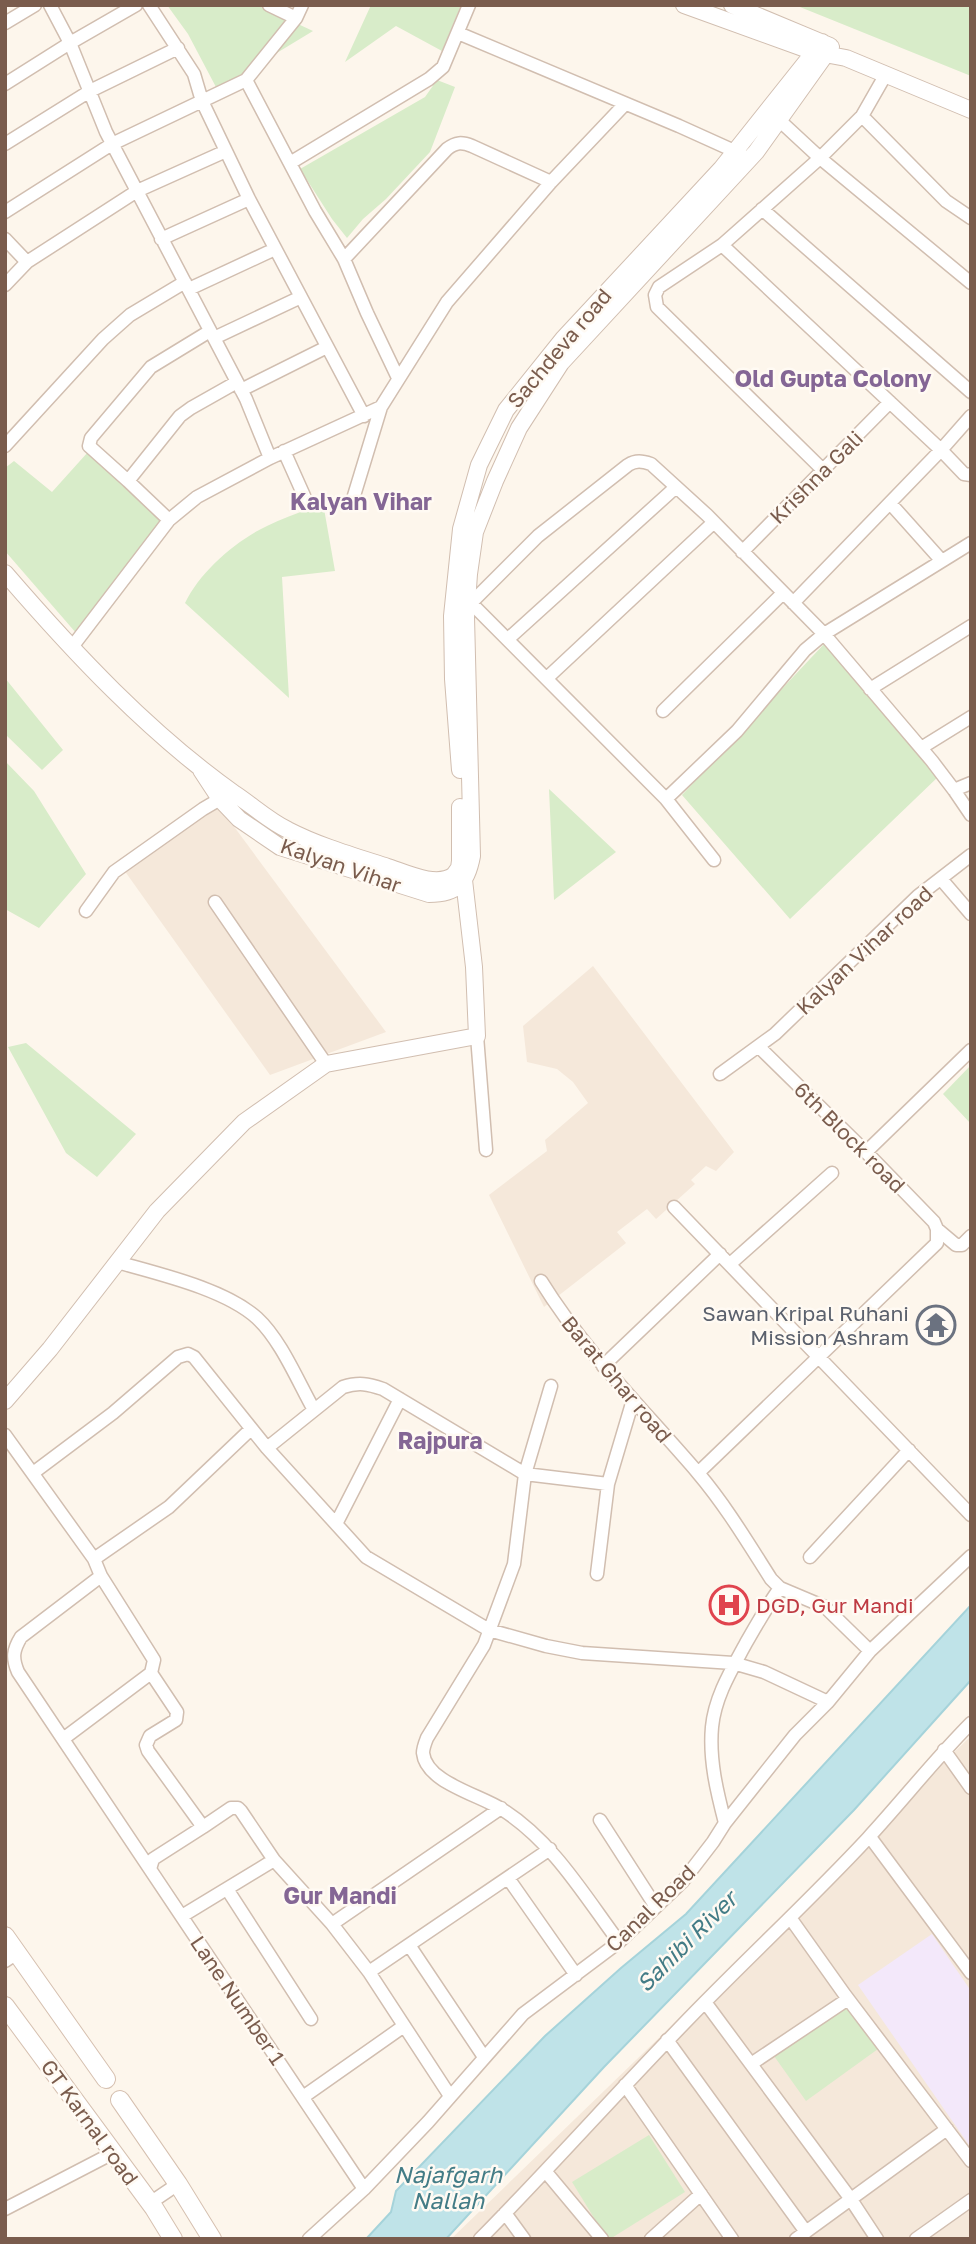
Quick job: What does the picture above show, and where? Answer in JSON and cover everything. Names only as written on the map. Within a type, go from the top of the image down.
[{"type":"main road","name":"GT Karnal road","points":[[5,1936],[11,1957],[106,2079]]},
{"type":"main road","name":"GT Karnal road","points":[[5,2006],[150,2203],[173,2239]]},
{"type":"main road","name":"GT Karnal road","points":[[120,2100],[212,2239]]},
{"type":"street","points":[[5,23],[34,5]]},
{"type":"street","points":[[50,5],[70,43],[112,144],[239,386],[270,458]]},
{"type":"street","points":[[5,85],[136,5]]},
{"type":"street","points":[[149,5],[194,74],[202,101],[249,199],[364,416]]},
{"type":"street","points":[[269,5],[296,18]]},
{"type":"street","points":[[5,212],[112,144],[246,80],[296,18],[302,5]]},
{"type":"street","points":[[290,163],[429,79],[443,67],[469,5]]},
{"type":"street","points":[[684,5],[823,49],[971,110]]},
{"type":"street","points":[[732,5],[823,49]]},
{"type":"street","points":[[458,33],[742,155]]},
{"type":"street","points":[[5,144],[90,91],[178,48]]},
{"type":"street","name":"Sachdeva road","points":[[459,878],[460,769],[453,679],[452,616],[479,465],[506,410],[563,339],[704,188],[779,120],[823,49]]},
{"type":"street","name":"Sachdeva road","points":[[459,878],[472,856],[468,530],[519,428],[561,363],[635,284],[742,155],[823,49]]},
{"type":"street","points":[[823,470],[657,307],[655,295],[659,287],[722,245],[820,158],[862,116],[886,74]]},
{"type":"street","points":[[246,80],[315,211],[344,259],[398,378]]},
{"type":"street","points":[[353,499],[381,407],[447,302],[551,182],[625,104]]},
{"type":"street","points":[[862,116],[946,201],[971,218]]},
{"type":"street","points":[[779,120],[820,158],[971,283]]},
{"type":"street","points":[[344,259],[454,144],[472,146],[551,182]]},
{"type":"street","points":[[5,285],[27,262],[137,191],[226,151]]},
{"type":"street","points":[[161,239],[249,199]]},
{"type":"street","points":[[762,209],[971,392]]},
{"type":"street","points":[[5,239],[27,262]]},
{"type":"street","points":[[722,245],[964,474],[971,475]]},
{"type":"street","points":[[5,446],[103,339],[130,315],[187,286],[275,249]]},
{"type":"street","points":[[635,284],[656,302]]},
{"type":"street","points":[[169,520],[92,451],[88,442],[151,367],[212,335],[301,297]]},
{"type":"street","points":[[128,481],[180,416],[191,408],[327,348]]},
{"type":"street","name":"Krishna Gali","points":[[742,552],[890,402]]},
{"type":"street","points":[[72,647],[169,520],[197,497],[284,451],[381,407]]},
{"type":"street","points":[[793,603],[971,416]]},
{"type":"street","points":[[284,451],[305,498]]},
{"type":"street","points":[[713,860],[666,799],[469,601],[538,536],[634,461],[651,464],[714,522],[824,634],[921,748],[971,815]]},
{"type":"street","points":[[508,639],[676,487]]},
{"type":"street","points":[[890,503],[941,560]]},
{"type":"street","points":[[547,678],[714,522]]},
{"type":"street","points":[[666,799],[737,731],[805,650],[824,634],[971,543]]},
{"type":"street","points":[[5,573],[57,633],[118,694],[201,770],[269,820],[321,845],[433,880],[459,878],[474,967],[486,1150]]},
{"type":"street","points":[[663,711],[783,593]]},
{"type":"street","points":[[870,689],[971,626]]},
{"type":"street","points":[[921,748],[971,717]]},
{"type":"street","name":"Kalyan Vihar","points":[[201,770],[220,799],[239,820],[280,847],[429,894],[442,894],[456,889],[459,878]]},
{"type":"street","points":[[954,790],[971,783]]},
{"type":"street","points":[[86,911],[114,872],[220,799]]},
{"type":"street","name":"Kalyan Vihar road","points":[[720,1074],[759,1047],[909,905],[971,855]]},
{"type":"street","points":[[941,879],[971,914]]},
{"type":"street","points":[[215,902],[326,1064]]},
{"type":"street","points":[[5,1401],[50,1349],[157,1211],[244,1122],[326,1064],[477,1036]]},
{"type":"street","name":"6th Block road","points":[[759,1047],[866,1152],[934,1222],[937,1229]]},
{"type":"street","points":[[866,1152],[969,1055]]},
{"type":"street","points":[[603,1366],[725,1259],[832,1173]]},
{"type":"street","points":[[674,1207],[971,1515]]},
{"type":"street","points":[[937,1229],[957,1245],[962,1245],[971,1236]]},
{"type":"street","points":[[698,1473],[937,1243],[937,1229]]},
{"type":"street","points":[[117,1262],[232,1300],[258,1319],[279,1347],[314,1410]]},
{"type":"street","name":"Barat Ghar road","points":[[541,1282],[603,1366],[721,1501],[771,1580],[780,1588]]},
{"type":"street","points":[[33,1473],[113,1413],[184,1354],[194,1357],[267,1448],[366,1557],[489,1630],[582,1653],[733,1663],[764,1672],[828,1702]]},
{"type":"street","points":[[267,1448],[343,1387],[354,1383],[368,1384],[400,1399],[526,1474],[608,1484]]},
{"type":"street","points":[[551,1386],[526,1474],[514,1564],[484,1645],[427,1738],[422,1751],[426,1764],[435,1775],[501,1808],[527,1827],[550,1849],[619,1942]]},
{"type":"street","points":[[337,1522],[400,1399]]},
{"type":"street","points":[[597,1574],[608,1484],[633,1400]]},
{"type":"street","points":[[93,1559],[169,1507],[251,1429]]},
{"type":"street","points":[[5,1435],[93,1559],[153,1660],[151,1673],[63,1740]]},
{"type":"street","points":[[810,1558],[909,1450]]},
{"type":"street","name":"Canal Road","points":[[309,2239],[364,2189],[428,2122],[523,2014],[619,1942],[683,1881],[724,1823],[795,1735],[828,1702],[870,1651],[971,1556]]},
{"type":"street","name":"Lane Number 1","points":[[101,1576],[21,1637],[14,1648],[14,1662],[18,1672],[364,2189]]},
{"type":"street","points":[[724,1823],[714,1779],[712,1727],[719,1695],[733,1663],[763,1611],[780,1588],[825,1607],[870,1651]]},
{"type":"street","points":[[151,1673],[176,1708],[177,1716],[176,1720],[150,1737],[146,1745],[148,1751],[203,1827]]},
{"type":"street","points":[[480,2239],[546,2172],[667,2040],[791,1919],[870,1837],[944,1750],[971,1723]]},
{"type":"street","points":[[944,1750],[971,1788]]},
{"type":"street","points":[[150,1868],[153,1859],[231,1808],[238,1808],[274,1860],[332,1924],[369,1972],[450,2096]]},
{"type":"street","points":[[332,1924],[501,1808]]},
{"type":"street","points":[[600,1820],[656,1907]]},
{"type":"street","points":[[870,1837],[971,1973]]},
{"type":"street","points":[[369,1972],[550,1849]]},
{"type":"street","points":[[182,1916],[274,1860]]},
{"type":"street","points":[[508,1878],[576,1975]]},
{"type":"street","points":[[227,1889],[311,2019]]},
{"type":"street","points":[[791,1919],[971,2161]]},
{"type":"street","points":[[409,1945],[484,2057]]},
{"type":"street","points":[[751,2064],[848,1998]]},
{"type":"street","points":[[705,2002],[850,2198],[877,2239]]},
{"type":"street","points":[[303,2097],[404,2026]]},
{"type":"street","points":[[667,2040],[801,2235],[947,2129]]},
{"type":"street","points":[[625,2085],[732,2239]]},
{"type":"street","points":[[5,2209],[113,2153]]},
{"type":"street","points":[[546,2172],[602,2239]]},
{"type":"street","points":[[150,2203],[178,2184]]},
{"type":"street","points":[[650,2239],[701,2194]]},
{"type":"street","points":[[916,2239],[971,2200]]},
{"type":"street","points":[[505,2213],[524,2239]]},
{"type":"shaded area","points":[[218,805],[386,1032],[270,1075],[124,870]]},
{"type":"shaded area","points":[[593,966],[734,1152],[716,1171],[706,1166],[691,1180],[695,1184],[656,1219],[647,1209],[617,1232],[626,1243],[544,1307],[489,1195],[547,1151],[545,1140],[588,1103],[573,1082],[557,1069],[527,1062],[523,1026]]},
{"type":"shaded area","points":[[971,1736],[971,2239],[451,2239]]},
{"type":"shaded area","points":[[932,1934],[971,1991],[971,2148],[858,1985]]},
{"type":"green space","points":[[167,5],[257,5],[313,31],[217,89],[188,34]]},
{"type":"green space","points":[[371,5],[461,5],[442,51],[396,26],[345,62]]},
{"type":"green space","points":[[795,5],[971,5],[971,76]]},
{"type":"green space","points":[[437,80],[455,87],[430,152],[347,238],[300,169],[425,97]]},
{"type":"green space","points":[[88,452],[169,528],[83,641],[5,551],[5,468],[14,461],[52,492]]},
{"type":"green space","points":[[323,503],[335,571],[282,577],[289,698],[185,603],[209,569],[243,540],[274,523]]},
{"type":"green space","points":[[825,643],[939,776],[790,919],[682,795]]},
{"type":"green space","points":[[5,678],[63,750],[42,770],[5,734]]},
{"type":"green space","points":[[5,761],[34,791],[86,874],[39,928],[5,909]]},
{"type":"green space","points":[[549,789],[616,852],[554,900]]},
{"type":"green space","points":[[26,1043],[136,1134],[97,1177],[66,1153],[8,1047]]},
{"type":"green space","points":[[971,1065],[971,1124],[943,1094]]},
{"type":"green space","points":[[846,2004],[878,2049],[806,2101],[774,2056]]},
{"type":"green space","points":[[649,2135],[685,2192],[607,2239],[572,2182]]},
{"type":"water","name":"Najafgarh Nallah","points":[[971,1605],[971,1680],[854,1810],[604,2067],[446,2239],[366,2239],[391,2212],[396,2191],[545,2036],[686,1914]]},
{"type":"place","name":"Sawan Kripal Ruhani Mission Ashram","points":[[936,1325]]},
{"type":"place","name":"DGD, Gur Mandi","points":[[729,1605]]},
{"type":"district","name":"Old Gupta Colony","points":[[833,378]]},
{"type":"district","name":"Kalyan Vihar","points":[[361,501]]},
{"type":"district","name":"Rajpura","points":[[440,1440]]},
{"type":"district","name":"Gur Mandi","points":[[340,1895]]},
{"type":"water label","name":"Sahibi River","points":[[686,1941]]}]
